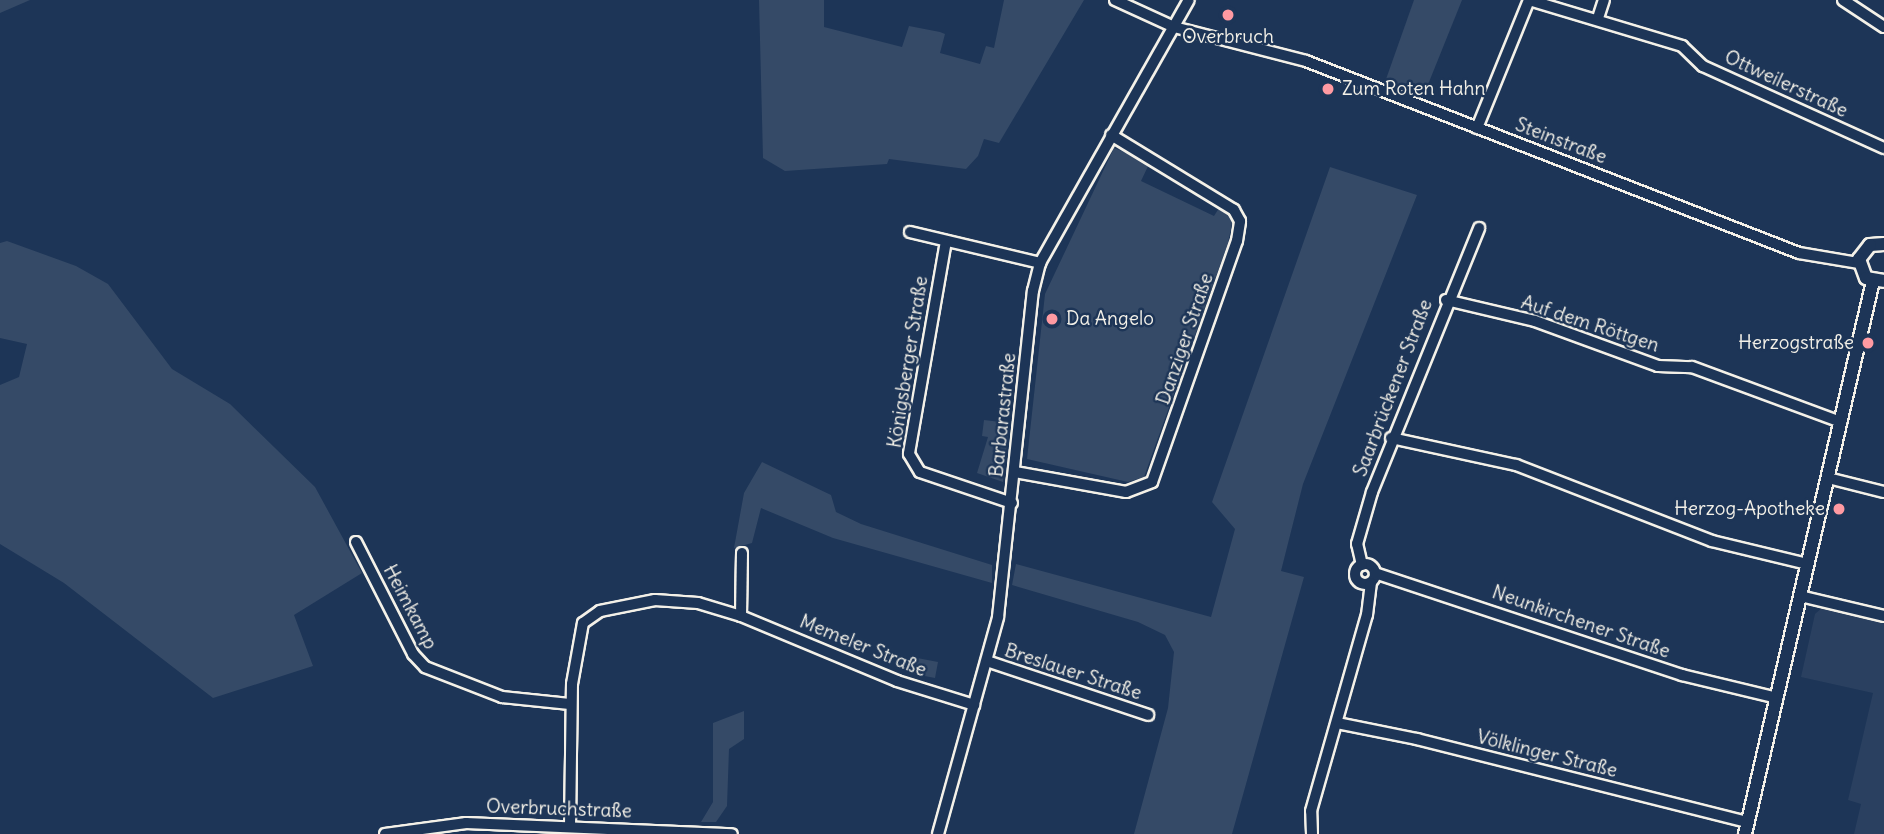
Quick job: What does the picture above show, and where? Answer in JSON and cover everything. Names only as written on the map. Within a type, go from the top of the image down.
[{"type":"street","name":"Steinstraße","points":[[1115,0],[1174,27],[1306,61],[1799,253],[1859,263]]},
{"type":"street","name":"Barbarastraße","points":[[937,834],[998,617],[1033,291],[1040,263],[1189,0]]},
{"type":"street","name":"Ottweilerstraße","points":[[1477,128],[1528,0],[1598,18],[1682,46],[1703,66],[1884,148]]},
{"type":"street","points":[[1598,18],[1604,0]]},
{"type":"street","points":[[1843,0],[1884,27]]},
{"type":"street","name":"Danziger Straße","points":[[1015,472],[1126,492],[1152,482],[1237,241],[1240,221],[1234,210],[1111,135]]},
{"type":"street","name":"Saarbrückener Straße","points":[[1373,578],[1362,583],[1356,577],[1362,565],[1357,544],[1391,438],[1446,300],[1479,228]]},
{"type":"street","points":[[910,232],[1040,263]]},
{"type":"street","name":"Königsberger Straße","points":[[946,241],[909,454],[920,472],[1012,503]]},
{"type":"street","points":[[1746,828],[1841,422],[1879,281],[1862,272],[1859,263],[1865,248],[1884,242]]},
{"type":"street","name":"Auf dem Röttgen","points":[[1446,300],[1535,321],[1657,366],[1692,367],[1841,422]]},
{"type":"street","points":[[1391,438],[1516,465],[1712,541],[1807,564]]},
{"type":"street","points":[[1828,478],[1884,492]]},
{"type":"street","name":"Heimkamp","points":[[356,542],[413,654],[425,667],[502,697],[570,704]]},
{"type":"street","points":[[741,553],[741,615]]},
{"type":"street","points":[[1311,833],[1311,811],[1367,615],[1373,578],[1370,565],[1362,565]]},
{"type":"street","name":"Neunkirchener Straße","points":[[1373,578],[1682,675],[1777,698]]},
{"type":"street","points":[[1800,596],[1884,616]]},
{"type":"street","name":"Memeler Straße","points":[[570,704],[583,623],[600,611],[630,603],[681,600],[741,615],[897,681],[975,705]]},
{"type":"street","name":"Breslauer Straße","points":[[987,662],[1148,715]]},
{"type":"street","points":[[570,704],[570,826]]},
{"type":"street","name":"Völklinger Straße","points":[[1336,723],[1417,739],[1746,828]]},
{"type":"street","name":"Overbruchstraße","points":[[385,834],[466,823],[570,826],[624,832],[732,834]]},
{"type":"shaded area","points":[[0,0],[30,0],[0,13]]},
{"type":"shaded area","points":[[759,0],[824,0],[824,27],[902,47],[909,26],[940,32],[945,34],[940,53],[980,64],[986,46],[994,48],[1004,0],[1084,0],[999,143],[984,139],[978,156],[966,169],[889,159],[887,164],[785,171],[763,158]]},
{"type":"shaded area","points":[[1414,0],[1462,0],[1423,97],[1385,82]]},
{"type":"shaded area","points":[[1114,148],[1150,162],[1141,181],[1214,216],[1221,205],[1233,218],[1228,243],[1144,477],[1128,482],[1027,459],[1045,294]]},
{"type":"shaded area","points":[[1330,167],[1417,195],[1303,484],[1281,571],[1304,577],[1232,834],[1134,834],[1168,708],[1174,652],[1165,635],[1138,622],[1012,585],[1016,564],[1211,617],[1235,529],[1212,502]]},
{"type":"shaded area","points":[[7,241],[76,266],[108,284],[172,369],[230,404],[315,487],[362,573],[294,615],[313,666],[213,698],[64,583],[0,544],[0,385],[19,377],[27,344],[0,338],[0,243]]},
{"type":"shaded area","points":[[984,420],[1009,423],[1003,482],[977,473],[988,437],[982,436]]},
{"type":"shaded area","points":[[762,462],[831,495],[836,512],[861,524],[992,565],[992,583],[833,538],[761,508],[752,543],[734,548],[744,493]]},
{"type":"shaded area","points":[[1823,607],[1884,622],[1884,834],[1854,834],[1861,804],[1848,800],[1873,693],[1801,677],[1815,614]]},
{"type":"shaded area","points":[[912,657],[938,662],[935,678],[909,673]]},
{"type":"shaded area","points":[[744,711],[744,739],[729,749],[727,806],[716,822],[701,822],[713,802],[713,723]]},
{"type":"place","name":"Overbruch","points":[[1228,15]]},
{"type":"place","name":"Zum Roten Hahn","points":[[1328,89]]},
{"type":"place","name":"Da Angelo","points":[[1052,319]]},
{"type":"place","name":"Herzogstraße","points":[[1868,343]]},
{"type":"place","name":"Herzog-Apotheke","points":[[1839,509]]}]
